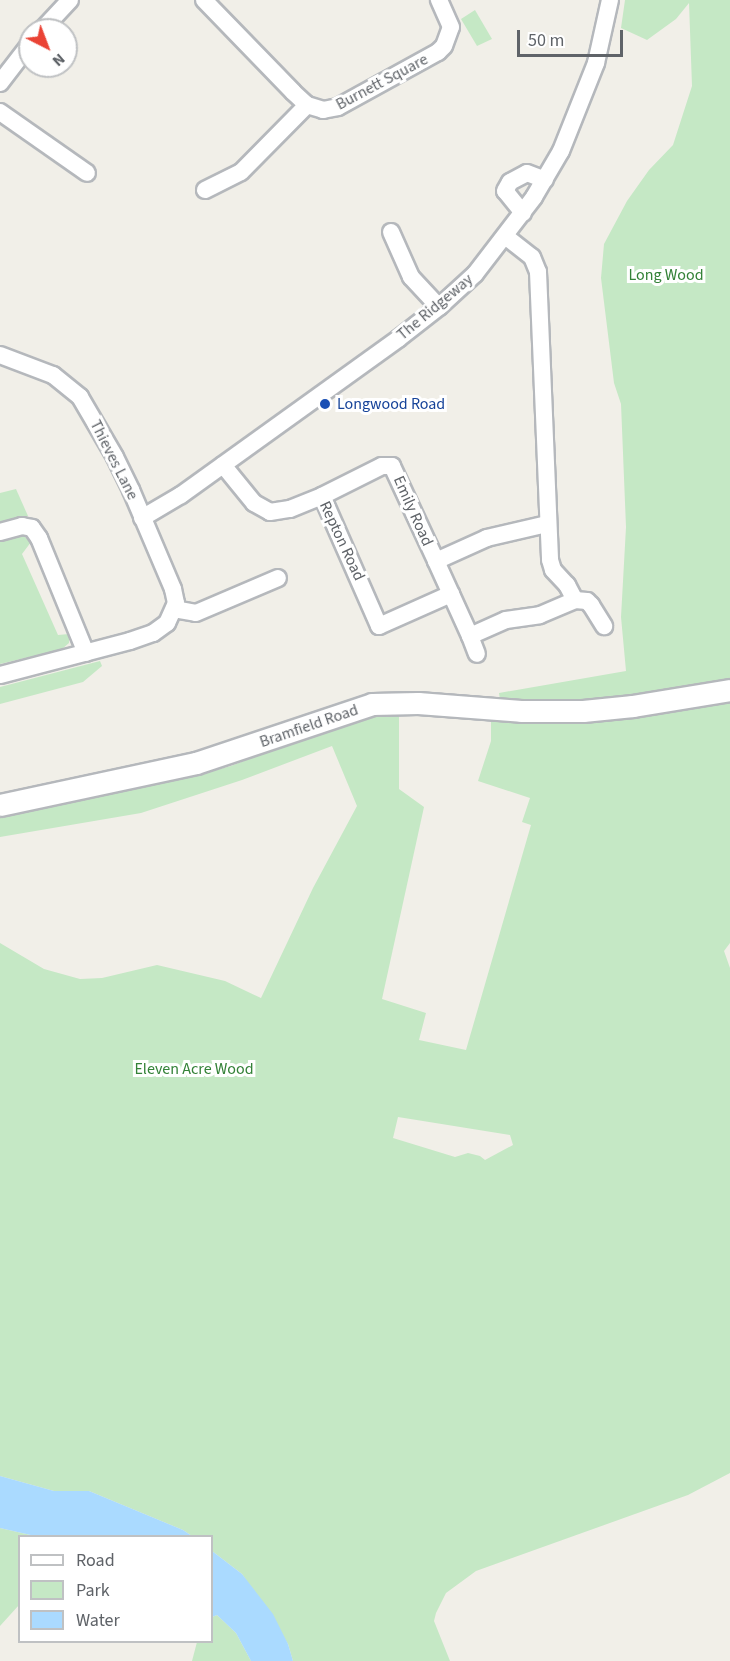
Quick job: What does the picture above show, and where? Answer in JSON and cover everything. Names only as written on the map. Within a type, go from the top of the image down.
[{"type":"street","points":[[53,18],[70,0]]},
{"type":"street","points":[[204,0],[308,105],[241,172],[205,190]]},
{"type":"street","name":"Burnett Square","points":[[308,105],[323,110],[338,107],[438,52],[444,46],[451,27],[439,0]]},
{"type":"street","name":"The Ridgeway","points":[[142,518],[223,465],[439,307],[475,274],[523,213],[564,144],[587,89],[603,38],[610,0]]},
{"type":"street","points":[[0,83],[18,60]]},
{"type":"street","points":[[0,112],[87,173]]},
{"type":"street","points":[[523,213],[505,191],[510,182],[527,173],[544,180]]},
{"type":"street","points":[[391,232],[411,277],[439,307]]},
{"type":"street","points":[[506,236],[532,257],[538,272],[547,524],[551,565],[575,600]]},
{"type":"street","name":"Thieves Lane","points":[[0,355],[52,375],[80,397],[116,457],[173,589],[174,609]]},
{"type":"street","name":"Repton Road","points":[[223,465],[254,503],[270,512],[290,509],[321,495],[379,626],[451,594]]},
{"type":"street","name":"Emily Road","points":[[321,495],[382,466],[392,466],[436,561]]},
{"type":"street","points":[[477,654],[436,561],[487,538],[547,524]]},
{"type":"street","points":[[0,532],[21,526],[32,528],[39,538],[86,653]]},
{"type":"street","points":[[0,675],[153,633],[167,623],[174,609],[196,613],[278,578]]},
{"type":"street","points":[[470,636],[506,620],[540,615],[575,600],[587,601],[604,626]]},
{"type":"street","name":"Bramfield Road","points":[[0,805],[196,763],[372,704],[418,703],[521,711],[583,711],[633,706],[730,690]]},
{"type":"green space","name":"Long Wood","points":[[625,0],[730,0],[730,680],[626,698],[566,703],[500,700],[499,693],[626,671],[621,617],[626,527],[621,404],[614,383],[601,278],[604,244],[627,201],[649,170],[673,145],[692,86],[689,3],[676,19],[647,40],[621,28]]},
{"type":"green space","points":[[475,10],[492,39],[477,46],[461,19]]},
{"type":"green space","points":[[16,489],[28,516],[0,522],[0,493]]},
{"type":"green space","points":[[21,534],[31,542],[22,554],[58,635],[69,634],[69,643],[62,649],[0,664],[0,535]]},
{"type":"green space","points":[[100,661],[102,666],[83,682],[0,704],[0,687]]},
{"type":"green space","name":"Eleven Acre Wood","points":[[730,701],[730,943],[724,951],[730,968],[730,1473],[688,1495],[476,1571],[446,1593],[436,1613],[434,1621],[450,1661],[293,1661],[288,1644],[242,1574],[213,1552],[213,1535],[190,1535],[89,1491],[54,1491],[0,1476],[0,943],[44,969],[80,979],[102,978],[157,965],[225,981],[261,998],[313,888],[357,806],[332,746],[242,780],[141,813],[0,837],[0,814],[182,779],[231,766],[348,720],[374,713],[399,712],[399,789],[424,807],[382,999],[426,1013],[419,1040],[466,1050],[531,825],[522,822],[530,798],[478,781],[491,741],[491,719],[519,721],[593,719],[674,712]],"holes":[[[398,1117],[510,1135],[513,1145],[485,1160],[468,1153],[455,1157],[393,1138]]]},
{"type":"green space","points":[[0,1528],[31,1535],[18,1535],[18,1606],[0,1626]]},
{"type":"green space","points":[[217,1615],[236,1633],[251,1661],[192,1661],[197,1643],[213,1643],[213,1617]]},
{"type":"water","points":[[0,1476],[54,1491],[89,1491],[190,1535],[31,1535],[0,1528]]},
{"type":"water","points":[[213,1552],[242,1574],[273,1614],[288,1644],[293,1661],[251,1661],[236,1633],[217,1615],[213,1617]]},
{"type":"place","name":"Longwood Road","points":[[325,404]]}]
